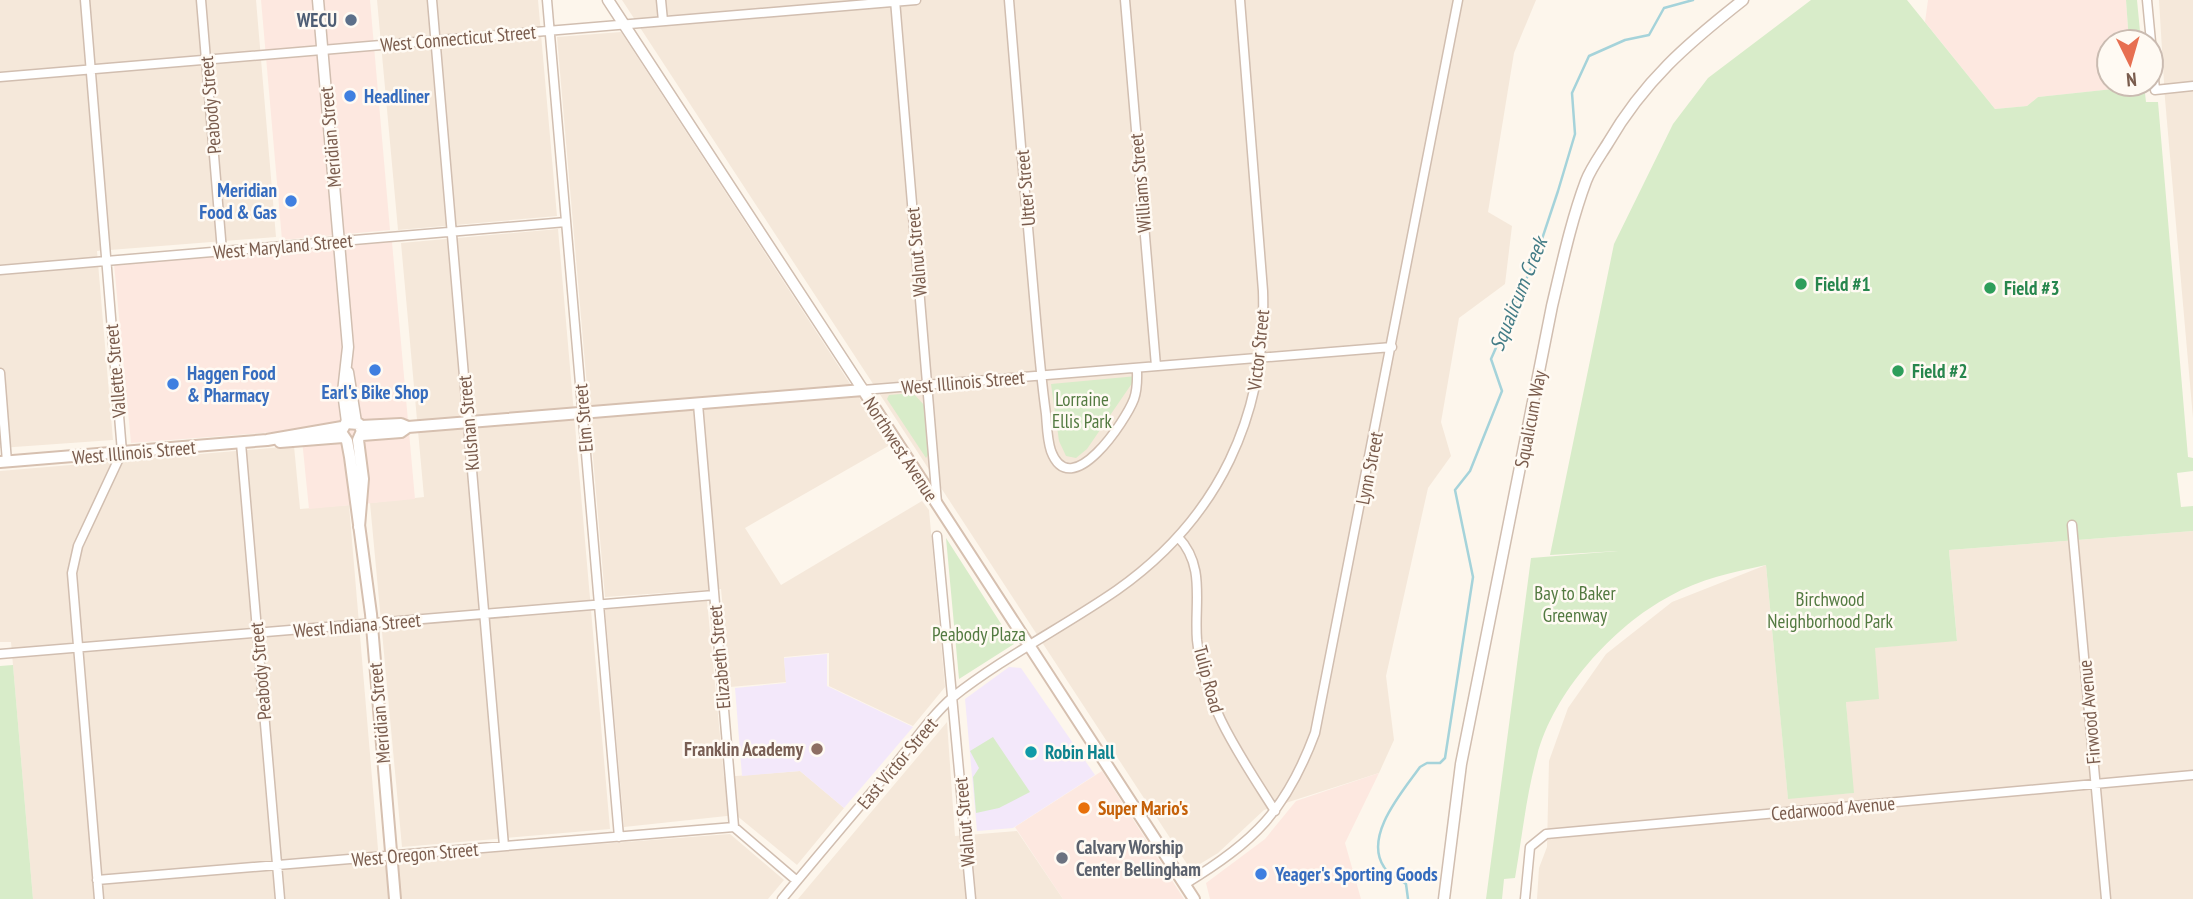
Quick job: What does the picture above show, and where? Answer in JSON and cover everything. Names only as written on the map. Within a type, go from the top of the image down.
[{"type":"main road","name":"West Illinois Street","points":[[4,462],[267,440],[293,443],[401,424],[408,427],[468,423],[863,390]]},
{"type":"main road","name":"Northwest Avenue","points":[[863,390],[1194,899]]},
{"type":"main road","name":"Meridian Street","points":[[352,431],[395,899]]},
{"type":"street","name":"Vallette Street","points":[[85,0],[122,452],[75,556],[71,582],[99,899]]},
{"type":"street","name":"Peabody Street","points":[[201,0],[222,251]]},
{"type":"street","name":"Meridian Street","points":[[318,0],[348,346],[345,358],[352,431]]},
{"type":"street","name":"Kulshan Street","points":[[432,0],[504,846]]},
{"type":"street","name":"Elm Street","points":[[547,0],[619,837]]},
{"type":"street","name":"Northwest Avenue","points":[[608,0],[863,390]]},
{"type":"street","points":[[662,0],[663,21]]},
{"type":"street","name":"West Connecticut Street","points":[[0,77],[916,0]]},
{"type":"street","name":"Utter Street","points":[[1009,0],[1041,376],[1052,452],[1058,461],[1070,466],[1094,457],[1116,432],[1137,389],[1136,368]]},
{"type":"street","name":"Williams Street","points":[[1125,0],[1156,366]]},
{"type":"street","name":"Victor Street","points":[[1030,647],[1139,574],[1178,537],[1224,473],[1242,435],[1257,386],[1262,358],[1264,290],[1240,0]]},
{"type":"street","name":"Lynn Street","points":[[1185,884],[1235,853],[1275,811],[1288,793],[1308,753],[1322,710],[1458,0]]},
{"type":"street","name":"Squalicum Way","points":[[1444,899],[1461,764],[1552,306],[1570,231],[1587,178],[1626,113],[1662,67],[1692,39],[1743,0]]},
{"type":"street","points":[[2147,0],[2150,28]]},
{"type":"street","name":"Walnut Street","points":[[895,1],[937,504]]},
{"type":"street","points":[[777,2],[778,12]]},
{"type":"street","points":[[2165,89],[2193,86]]},
{"type":"street","name":"West Maryland Street","points":[[0,270],[566,222]]},
{"type":"street","name":"West Illinois Street","points":[[863,390],[1392,347]]},
{"type":"street","points":[[0,373],[4,462]]},
{"type":"street","name":"Elizabeth Street","points":[[698,404],[734,827]]},
{"type":"street","name":"Peabody Street","points":[[241,443],[280,899]]},
{"type":"street","name":"Firwood Avenue","points":[[2072,525],[2106,899]]},
{"type":"street","name":"Walnut Street","points":[[937,536],[971,899]]},
{"type":"street","name":"Tulip Road","points":[[1178,537],[1189,548],[1195,564],[1198,643],[1213,703],[1225,731],[1275,811]]},
{"type":"street","name":"West Indiana Street","points":[[0,654],[714,595]]},
{"type":"street","name":"East Victor Street","points":[[782,899],[952,698],[1030,647]]},
{"type":"street","name":"Cedarwood Avenue","points":[[1525,899],[1530,847],[1546,834],[2193,775]]},
{"type":"street","points":[[734,827],[797,881]]},
{"type":"street","name":"West Oregon Street","points":[[97,880],[734,827]]},
{"type":"shaded area","points":[[0,0],[256,0],[276,237],[97,251],[113,440],[0,448]]},
{"type":"shaded area","points":[[261,0],[370,0],[390,230],[282,240]]},
{"type":"shaded area","points":[[377,0],[538,0],[557,216],[398,230]]},
{"type":"shaded area","points":[[622,0],[1536,0],[1514,53],[1488,212],[1512,226],[1505,284],[1459,318],[1441,422],[1451,456],[1428,488],[1386,676],[1394,740],[1379,773],[1264,810],[1218,853],[1195,867],[1189,867]]},
{"type":"shaded area","points":[[1928,0],[2126,0],[2128,28],[2095,28],[2095,91],[2038,97],[2027,106],[1995,109],[1925,22]]},
{"type":"shaded area","points":[[2159,0],[2193,0],[2193,418],[2165,99],[2165,28],[2161,28]]},
{"type":"shaded area","points":[[621,32],[890,445],[745,528],[781,585],[922,501],[929,510],[945,687],[913,726],[829,686],[829,653],[784,657],[786,682],[730,687],[721,589],[605,597],[557,37]]},
{"type":"shaded area","points":[[558,229],[610,829],[402,847],[370,503],[424,497],[401,243]]},
{"type":"shaded area","points":[[392,242],[415,499],[309,509],[301,430],[131,443],[114,264]]},
{"type":"shaded area","points":[[294,446],[300,509],[349,505],[379,861],[730,834],[784,880],[768,899],[33,899],[11,642],[0,642],[0,471]]},
{"type":"shaded area","points":[[2193,531],[2193,899],[1537,899],[1539,868],[1547,847],[1549,761],[1568,708],[1606,654],[1672,602],[1766,565],[1788,798],[1853,793],[1846,702],[1874,648],[1957,640],[1949,550]]},
{"type":"shaded area","points":[[707,601],[724,777],[800,771],[844,808],[797,865],[736,815],[624,827],[605,609]]},
{"type":"shaded area","name":"Franklin Academy","points":[[827,654],[827,686],[913,727],[844,808],[800,771],[742,776],[735,688],[786,683],[784,658]]},
{"type":"shaded area","points":[[1009,667],[1021,668],[1095,775],[1013,828],[977,831],[965,699]]},
{"type":"shaded area","points":[[947,722],[955,836],[1017,831],[1063,899],[798,899]]},
{"type":"shaded area","points":[[1102,771],[1184,899],[1063,899],[1015,827]]},
{"type":"shaded area","points":[[1379,773],[1345,843],[1361,899],[1210,899],[1206,883],[1265,839],[1296,801]]},
{"type":"green space","points":[[1811,0],[1907,0],[1995,109],[2027,106],[2038,97],[2095,91],[2095,98],[2146,98],[2146,102],[2158,102],[2188,457],[2193,458],[2193,471],[2177,473],[2181,507],[2193,506],[2193,531],[1949,550],[1957,641],[1875,648],[1879,699],[1846,702],[1854,793],[1788,799],[1766,565],[1729,573],[1681,590],[1627,625],[1607,643],[1571,686],[1545,732],[1537,756],[1515,878],[1504,879],[1502,899],[1486,899],[1531,558],[1618,551],[1550,555],[1614,244],[1673,124],[1708,78]]},
{"type":"green space","points":[[2126,0],[2137,0],[2140,28],[2128,28]]},
{"type":"green space","name":"Lorraine Ellis Park","points":[[1137,376],[1087,449],[1076,458],[1066,456],[1059,441],[1051,384]]},
{"type":"green space","points":[[913,393],[924,405],[928,455],[926,458],[887,399],[889,395]]},
{"type":"green space","name":"Peabody Plaza","points":[[946,538],[1014,644],[959,679]]},
{"type":"green space","points":[[13,665],[33,899],[0,899],[0,666]]},
{"type":"green space","points":[[993,737],[1030,792],[999,808],[976,813],[973,777],[979,768],[970,751]]},
{"type":"waterway","name":"Squalicum Creek","points":[[1408,899],[1406,884],[1384,867],[1378,842],[1388,814],[1420,767],[1427,763],[1440,763],[1445,758],[1473,577],[1455,490],[1470,471],[1502,391],[1491,359],[1536,257],[1558,191],[1575,134],[1572,93],[1589,56],[1625,40],[1649,35],[1664,8],[1693,0]]},
{"type":"place","name":"WECU","points":[[351,20]]},
{"type":"place","name":"Headliner","points":[[350,96]]},
{"type":"place","name":"Meridian Food & Gas","points":[[291,201]]},
{"type":"place","name":"Field #1","points":[[1801,284]]},
{"type":"place","name":"Field #3","points":[[1990,288]]},
{"type":"place","name":"Earl's Bike Shop","points":[[375,370]]},
{"type":"place","name":"Field #2","points":[[1898,371]]},
{"type":"place","name":"Haggen Food & Pharmacy","points":[[173,384]]},
{"type":"place","name":"Franklin Academy","points":[[817,749]]},
{"type":"place","name":"Robin Hall","points":[[1031,752]]},
{"type":"place","name":"Super Mario's","points":[[1084,808]]},
{"type":"place","name":"Calvary Worship Center Bellingham","points":[[1062,858]]},
{"type":"place","name":"Yeager's Sporting Goods","points":[[1261,874]]},
{"type":"park label","name":"Bay to Baker Greenway","points":[[1575,604]]},
{"type":"park label","name":"Birchwood Neighborhood Park","points":[[1830,610]]}]
